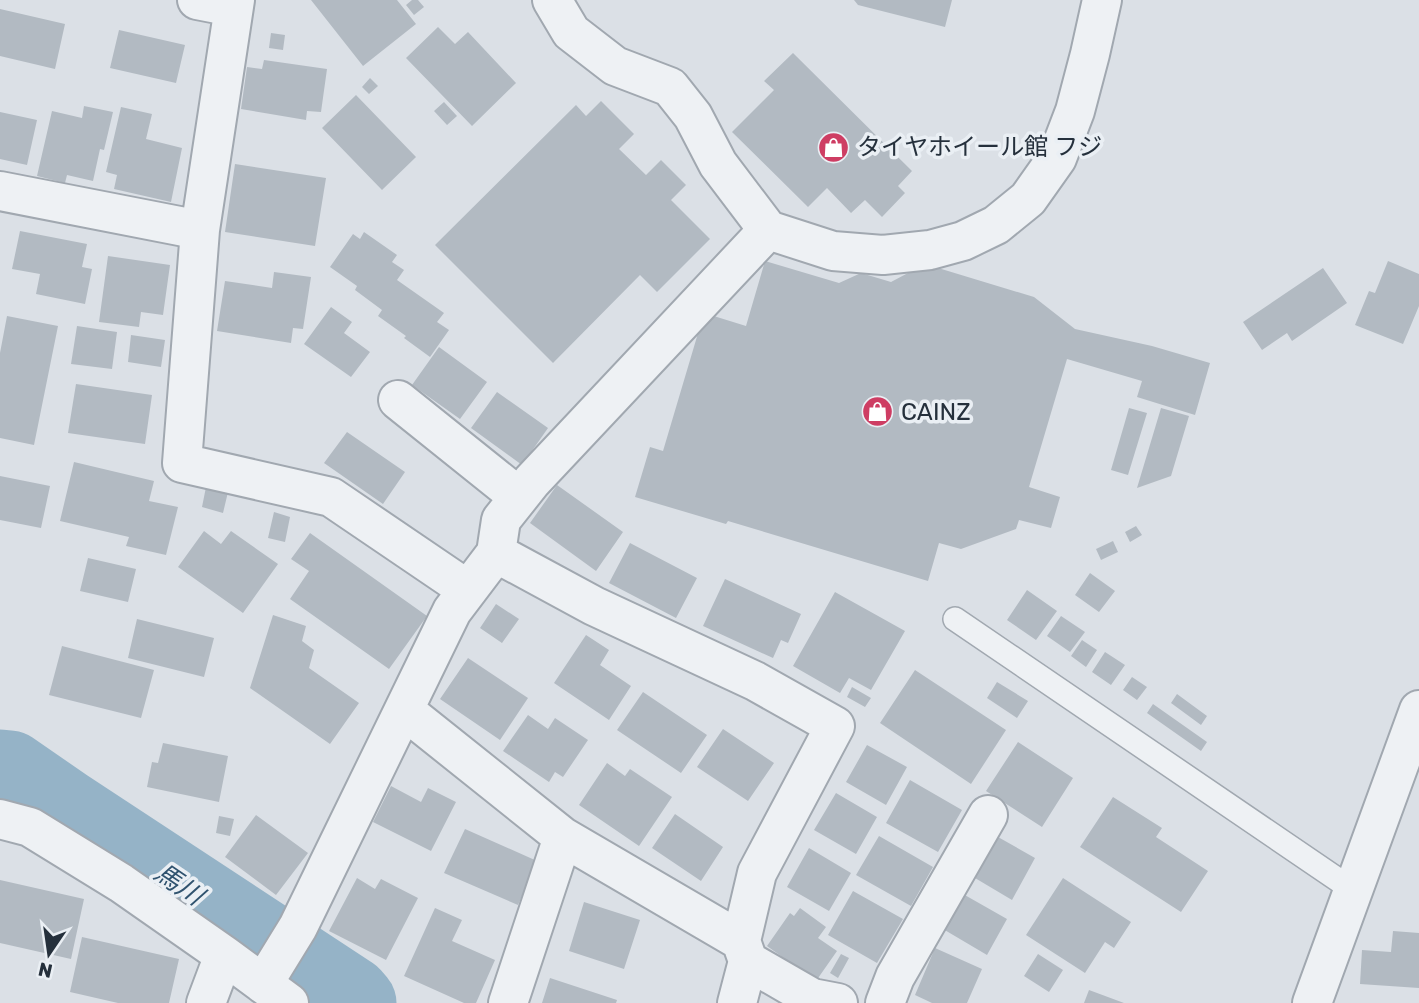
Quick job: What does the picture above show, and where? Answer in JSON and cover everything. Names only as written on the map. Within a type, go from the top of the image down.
[{"type":"street","points":[[552,0],[571,32],[615,66],[670,87],[693,116],[718,164],[768,230],[833,251],[883,255],[930,250],[963,240],[996,225],[1028,199],[1057,158],[1075,111],[1102,0]]},
{"type":"street","points":[[222,2],[200,230],[182,463],[331,497],[468,590]]},
{"type":"street","points":[[0,191],[200,230]]},
{"type":"street","points":[[0,819],[30,827],[121,883],[224,955],[275,985],[299,927],[452,611],[496,553],[501,520],[532,481],[768,230]]},
{"type":"street","points":[[398,400],[519,497]]},
{"type":"street","points":[[496,553],[594,606],[755,681],[835,726],[757,873],[737,1003]]},
{"type":"street","points":[[1312,1003],[1419,709]]},
{"type":"street","points":[[404,710],[563,837],[745,951],[813,998],[838,1003]]},
{"type":"street","points":[[885,1003],[895,977],[988,815]]},
{"type":"street","points":[[508,1003],[563,837]]},
{"type":"street","points":[[206,1003],[224,955]]},
{"type":"lane","points":[[955,620],[1353,890]]},
{"type":"building","points":[[311,0],[397,0],[416,24],[363,66]]},
{"type":"building","points":[[412,0],[418,0],[424,7],[414,15],[406,5]]},
{"type":"building","points":[[854,0],[952,0],[945,27],[858,5]]},
{"type":"building","points":[[0,9],[65,24],[55,69],[0,56]]},
{"type":"building","points":[[438,27],[455,44],[468,32],[516,83],[472,126],[406,58]]},
{"type":"building","points":[[119,30],[185,45],[176,83],[110,68]]},
{"type":"building","points":[[271,33],[285,35],[283,50],[269,48]]},
{"type":"building","points":[[793,53],[912,171],[898,186],[905,193],[882,217],[865,200],[851,213],[827,188],[808,207],[732,132],[774,90],[764,81]]},
{"type":"building","points":[[264,60],[327,69],[321,112],[307,111],[306,120],[241,109],[247,67],[262,69]]},
{"type":"building","points":[[370,78],[378,86],[369,94],[362,87]]},
{"type":"building","points":[[356,95],[416,157],[382,190],[322,128]]},
{"type":"building","points":[[601,101],[634,134],[619,149],[646,175],[661,160],[686,185],[671,200],[710,239],[657,292],[640,275],[553,363],[435,245],[576,105],[586,116]]},
{"type":"building","points":[[444,102],[457,116],[447,125],[434,111]]},
{"type":"building","points":[[84,106],[113,112],[104,150],[100,149],[93,181],[67,175],[65,183],[37,176],[52,111],[82,118]]},
{"type":"building","points":[[121,107],[152,114],[146,139],[182,148],[171,202],[114,189],[117,175],[106,172]]},
{"type":"building","points":[[0,112],[37,120],[27,165],[0,159]]},
{"type":"building","points":[[235,164],[326,178],[315,246],[225,232]]},
{"type":"building","points":[[20,231],[87,244],[82,267],[92,269],[85,304],[36,294],[40,274],[12,269]]},
{"type":"building","points":[[364,232],[397,255],[392,262],[404,270],[397,280],[444,313],[437,322],[449,330],[430,357],[378,316],[382,310],[355,290],[357,286],[330,267],[353,234],[360,239]]},
{"type":"building","points":[[108,256],[170,265],[163,315],[141,312],[139,327],[99,322]]},
{"type":"building","points":[[765,261],[839,283],[861,273],[891,282],[925,264],[1034,297],[1075,329],[1152,346],[1210,363],[1195,415],[1137,397],[1142,381],[1067,359],[1029,487],[1060,497],[1051,528],[1019,520],[1016,529],[961,549],[939,543],[928,581],[728,521],[726,524],[635,497],[650,447],[663,451],[704,313],[746,326]]},
{"type":"building","points":[[1388,261],[1419,274],[1419,306],[1403,344],[1355,325],[1369,291],[1375,293]]},
{"type":"building","points":[[1323,268],[1347,303],[1292,341],[1287,333],[1262,350],[1243,322]]},
{"type":"building","points":[[274,272],[311,277],[303,329],[293,328],[291,343],[217,331],[225,281],[272,288]]},
{"type":"building","points":[[331,307],[352,322],[344,333],[370,352],[351,377],[304,344]]},
{"type":"building","points":[[7,316],[58,326],[34,445],[0,438],[0,353]]},
{"type":"building","points":[[77,326],[117,332],[112,369],[71,364]]},
{"type":"building","points":[[131,335],[165,340],[161,367],[128,362]]},
{"type":"building","points":[[439,347],[487,382],[460,419],[412,385]]},
{"type":"building","points":[[76,384],[152,395],[145,444],[68,433]]},
{"type":"building","points":[[497,392],[548,428],[522,465],[471,428]]},
{"type":"building","points":[[1129,408],[1147,413],[1128,475],[1111,470]]},
{"type":"building","points":[[1161,408],[1189,416],[1171,476],[1137,488]]},
{"type":"building","points":[[347,432],[405,472],[383,504],[324,463]]},
{"type":"building","points":[[74,462],[154,481],[149,501],[178,507],[166,555],[126,546],[129,537],[60,521]]},
{"type":"building","points":[[0,476],[50,486],[41,528],[0,520]]},
{"type":"building","points":[[557,485],[623,532],[596,571],[530,523]]},
{"type":"building","points":[[206,487],[228,492],[223,513],[202,507]]},
{"type":"building","points":[[274,512],[290,517],[285,542],[268,538]]},
{"type":"building","points":[[1136,526],[1142,535],[1130,542],[1125,532]]},
{"type":"building","points":[[204,531],[221,544],[231,531],[278,564],[243,613],[178,567]]},
{"type":"building","points":[[310,533],[427,616],[389,669],[290,599],[309,571],[291,559]]},
{"type":"building","points":[[1113,541],[1118,552],[1101,560],[1096,549]]},
{"type":"building","points":[[630,543],[697,578],[676,618],[609,583]]},
{"type":"building","points":[[88,558],[136,569],[128,602],[80,591]]},
{"type":"building","points":[[1090,573],[1115,591],[1099,612],[1075,595]]},
{"type":"building","points":[[725,579],[801,614],[788,643],[781,640],[773,658],[703,626]]},
{"type":"building","points":[[1027,590],[1057,611],[1036,640],[1007,620]]},
{"type":"building","points":[[835,592],[905,631],[871,690],[849,678],[840,693],[793,666]]},
{"type":"building","points":[[496,604],[519,619],[502,643],[480,628]]},
{"type":"building","points":[[273,615],[306,626],[302,641],[314,650],[309,668],[359,703],[330,744],[250,688]]},
{"type":"building","points":[[1061,616],[1085,632],[1070,652],[1047,636]]},
{"type":"building","points":[[137,619],[214,638],[204,677],[128,658]]},
{"type":"building","points":[[586,635],[609,650],[600,665],[631,686],[609,720],[554,683]]},
{"type":"building","points":[[1082,640],[1097,650],[1086,667],[1071,656]]},
{"type":"building","points":[[62,646],[154,670],[141,718],[49,695]]},
{"type":"building","points":[[1105,652],[1125,665],[1111,685],[1092,672]]},
{"type":"building","points":[[468,658],[528,698],[500,740],[440,699]]},
{"type":"building","points":[[915,670],[1006,730],[971,784],[880,723]]},
{"type":"building","points":[[1132,677],[1147,687],[1137,700],[1123,690]]},
{"type":"building","points":[[997,682],[1028,701],[1017,718],[987,698]]},
{"type":"building","points":[[852,687],[871,698],[865,707],[847,697]]},
{"type":"building","points":[[643,692],[707,735],[681,773],[617,730]]},
{"type":"building","points":[[1177,694],[1207,716],[1201,725],[1171,703]]},
{"type":"building","points":[[1153,704],[1207,742],[1201,751],[1147,713]]},
{"type":"building","points":[[528,715],[548,729],[555,718],[588,740],[563,777],[555,772],[549,782],[503,751]]},
{"type":"building","points":[[723,729],[774,763],[748,801],[697,767]]},
{"type":"building","points":[[1018,742],[1073,778],[1042,827],[986,791]]},
{"type":"building","points":[[163,743],[228,756],[219,802],[147,787],[152,762],[158,763]]},
{"type":"building","points":[[867,745],[907,767],[886,805],[846,782]]},
{"type":"building","points":[[607,763],[625,776],[630,769],[672,797],[639,846],[579,805]]},
{"type":"building","points":[[910,780],[962,810],[938,852],[886,823]]},
{"type":"building","points":[[391,786],[421,802],[428,788],[456,802],[431,851],[373,822]]},
{"type":"building","points":[[836,793],[877,817],[856,854],[814,830]]},
{"type":"building","points":[[1113,797],[1162,828],[1156,837],[1208,871],[1181,912],[1080,847]]},
{"type":"building","points":[[675,814],[723,847],[701,881],[652,848]]},
{"type":"building","points":[[256,815],[308,853],[276,895],[225,857]]},
{"type":"building","points":[[219,816],[234,819],[230,836],[216,833]]},
{"type":"building","points":[[465,829],[537,861],[518,905],[444,873]]},
{"type":"building","points":[[879,836],[933,867],[911,906],[856,875]]},
{"type":"building","points":[[998,837],[1035,858],[1012,900],[975,878]]},
{"type":"building","points":[[809,848],[851,873],[829,911],[787,887]]},
{"type":"building","points":[[357,878],[375,889],[381,879],[418,898],[386,960],[329,931]]},
{"type":"building","points":[[1063,878],[1131,922],[1114,948],[1105,942],[1085,973],[1026,935]]},
{"type":"building","points":[[0,880],[84,899],[71,959],[0,943]]},
{"type":"building","points":[[853,891],[903,919],[877,963],[828,935]]},
{"type":"building","points":[[963,894],[1007,919],[987,955],[943,929]]},
{"type":"building","points":[[584,902],[640,920],[624,969],[569,951]]},
{"type":"building","points":[[435,908],[462,920],[452,941],[495,960],[476,1003],[464,1003],[404,976]]},
{"type":"building","points":[[800,908],[826,927],[818,938],[837,951],[816,981],[767,946],[790,913],[794,916]]},
{"type":"building","points":[[1393,931],[1419,933],[1419,988],[1360,984],[1362,950],[1391,952]]},
{"type":"building","points":[[82,937],[179,959],[169,1003],[118,1003],[70,992]]},
{"type":"building","points":[[935,948],[982,969],[967,1003],[932,1003],[915,995]]},
{"type":"building","points":[[841,954],[849,958],[838,978],[830,973]]},
{"type":"building","points":[[1038,954],[1063,970],[1049,992],[1024,976]]},
{"type":"building","points":[[550,978],[617,1000],[616,1003],[542,1003]]},
{"type":"building","points":[[1089,990],[1124,1003],[1084,1003]]},
{"type":"waterway","name":"馬川","points":[[0,769],[10,770],[351,996],[357,1003]]},
{"type":"place","name":"タイヤホイール館 フジ","points":[[834,147]]},
{"type":"place","name":"CAINZ","points":[[878,412]]}]
